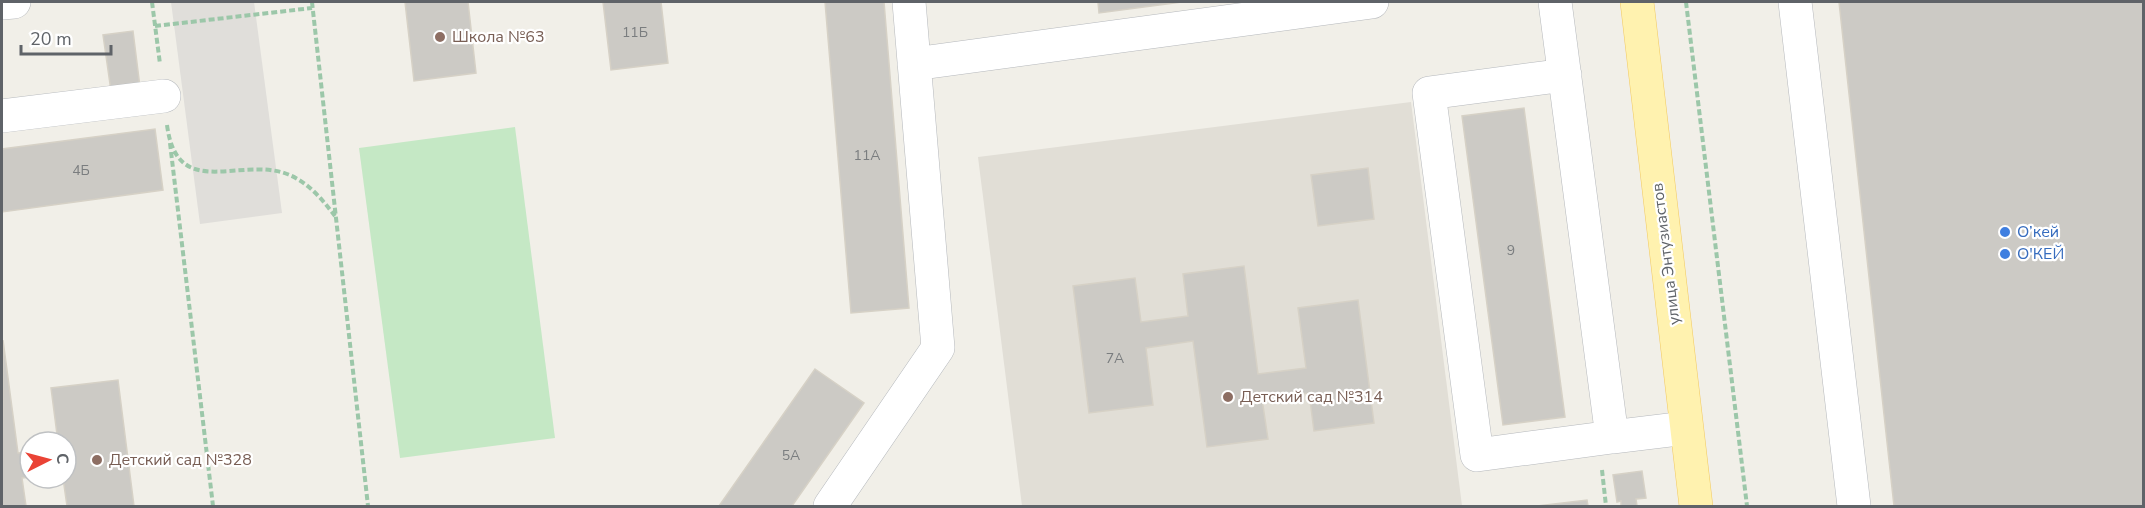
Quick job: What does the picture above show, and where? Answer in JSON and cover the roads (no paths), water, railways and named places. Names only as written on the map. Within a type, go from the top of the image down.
[{"type":"main road","name":"улица Энтузиастов","points":[[1637,2],[1696,507]]},
{"type":"lane","points":[[2,3],[14,2]]},
{"type":"lane","points":[[830,507],[938,348],[909,2]]},
{"type":"lane","points":[[914,64],[1372,2]]},
{"type":"lane","points":[[1555,2],[1612,437]]},
{"type":"lane","points":[[1795,2],[1854,507]]},
{"type":"lane","points":[[1565,75],[1429,93],[1477,455],[1686,429]]},
{"type":"lane","points":[[2,116],[164,96]]},
{"type":"place","name":"Школа №63","points":[[440,37]]},
{"type":"place","name":"О’кей","points":[[2005,232]]},
{"type":"place","name":"О'КЕЙ","points":[[2005,254]]},
{"type":"place","name":"Детский сад №314","points":[[1228,397]]},
{"type":"place","name":"Детский сад №328","points":[[97,460]]}]
